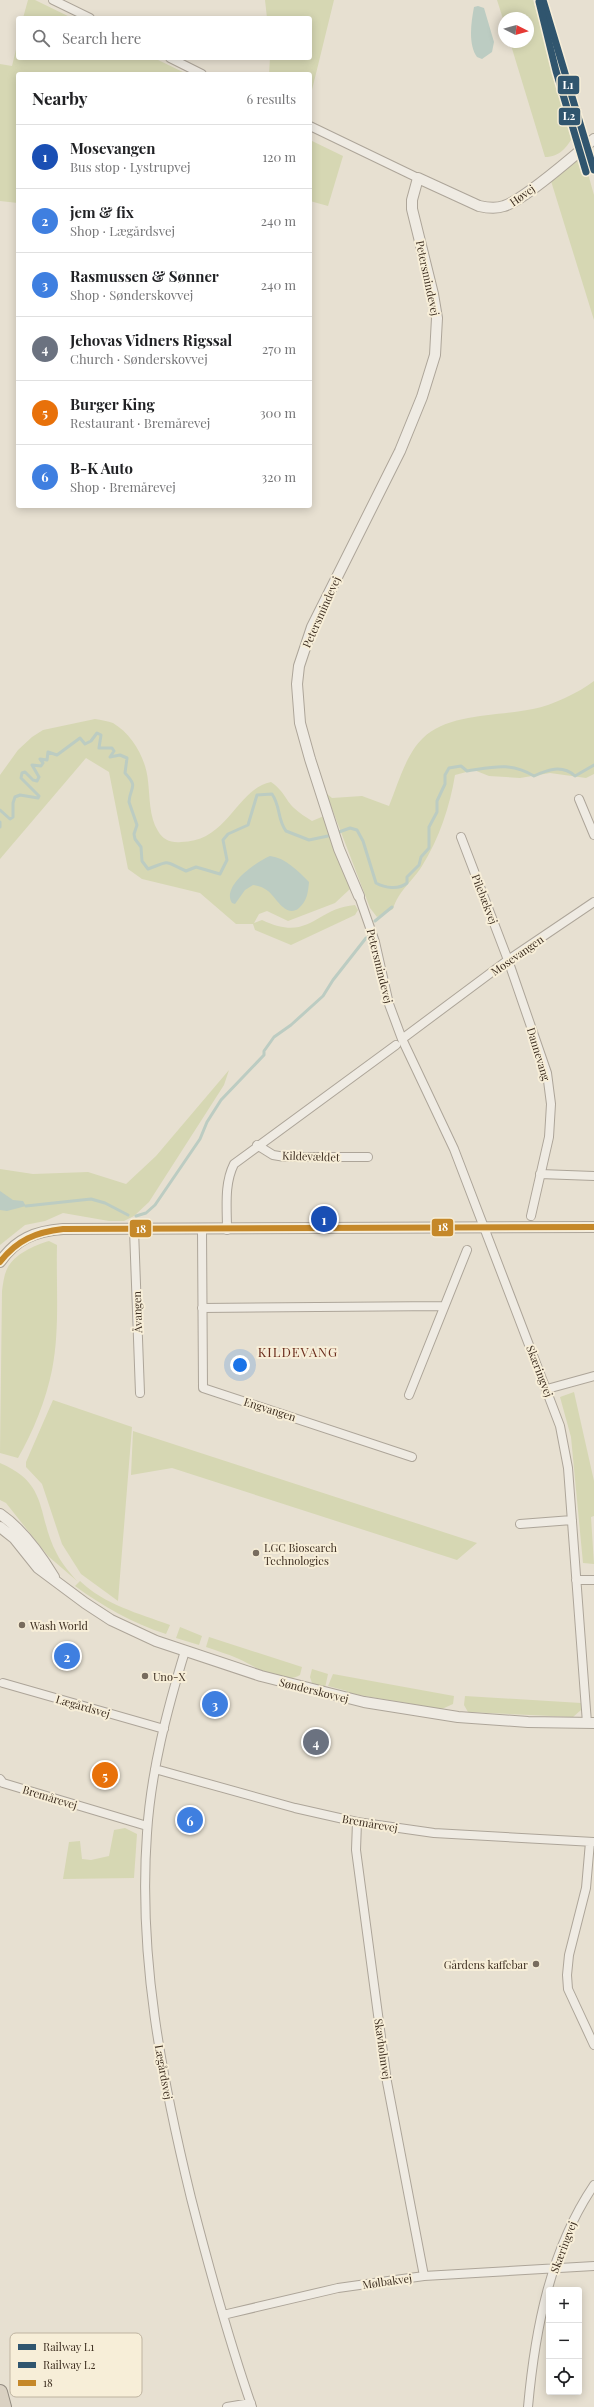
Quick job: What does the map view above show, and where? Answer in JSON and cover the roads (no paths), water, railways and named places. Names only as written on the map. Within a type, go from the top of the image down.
[{"type":"highway","points":[[0,2392],[4,2407]]},
{"type":"street","points":[[53,0],[86,16]]},
{"type":"street","points":[[174,60],[198,72]]},
{"type":"street","points":[[312,127],[418,178]]},
{"type":"street","name":"Høvej","points":[[418,178],[479,206],[500,207],[514,202],[594,139]]},
{"type":"street","name":"Petersmindevej","points":[[418,178],[412,200],[412,208],[433,294],[437,318],[435,355],[400,451],[312,627],[299,666],[297,690],[300,723],[328,818],[339,849],[359,896],[375,942],[399,1042],[454,1149],[485,1228]]},
{"type":"street","points":[[579,799],[594,835]]},
{"type":"street","name":"Pilebækvej","points":[[461,837],[508,960]]},
{"type":"street","name":"Mosevangen","points":[[227,1230],[228,1175],[234,1164],[257,1145],[399,1042],[508,960],[594,902]]},
{"type":"street","name":"Dannevang","points":[[508,960],[548,1073],[551,1104],[549,1137],[531,1216]]},
{"type":"street","name":"Kildevældet","points":[[257,1145],[273,1155],[286,1157],[368,1157]]},
{"type":"street","points":[[540,1174],[594,1176]]},
{"type":"street","points":[[0,1262],[19,1241],[43,1230],[594,1227]]},
{"type":"street","name":"Skæringvej","points":[[485,1228],[560,1426],[568,1468],[576,1580],[590,1723]]},
{"type":"street","name":"Åvangen","points":[[134,1230],[140,1393]]},
{"type":"street","name":"Engvangen","points":[[202,1230],[203,1388],[412,1457]]},
{"type":"street","points":[[408,1395],[467,1250]]},
{"type":"street","points":[[202,1308],[444,1306]]},
{"type":"street","points":[[547,1389],[594,1376]]},
{"type":"street","name":"Sønderskovvej","points":[[0,1514],[19,1530],[44,1560],[56,1580]]},
{"type":"street","points":[[520,1524],[572,1520]]},
{"type":"street","name":"Sønderskovvej","points":[[0,1527],[14,1538],[38,1568],[111,1620],[150,1639],[185,1651],[302,1688],[378,1704],[458,1716],[528,1722],[590,1723]]},
{"type":"street","points":[[576,1580],[594,1580]]},
{"type":"street","name":"Lægårdsvej","points":[[185,1651],[155,1769],[148,1826],[144,1881],[150,1985],[160,2055],[186,2176],[223,2315],[251,2405]]},
{"type":"street","name":"Lægårdsvej","points":[[2,1683],[164,1729]]},
{"type":"street","name":"Bremårevej","points":[[155,1769],[295,1808],[357,1822],[434,1833],[592,1842]]},
{"type":"street","name":"Bremårevej","points":[[0,1779],[3,1783],[148,1826]]},
{"type":"street","name":"Skavholmvej","points":[[357,1822],[356,1850],[387,2082],[424,2276]]},
{"type":"street","points":[[592,1842],[586,1888],[569,1955],[567,1975],[568,1989],[594,2045]]},
{"type":"street","name":"Skæringvej","points":[[528,2407],[533,2353],[554,2268],[569,2228],[594,2185]]},
{"type":"street","name":"Mølbakvej","points":[[223,2315],[338,2288],[424,2276],[594,2266]]},
{"type":"street","points":[[227,2407],[251,2405]]},
{"type":"waterway","points":[[0,810],[10,819],[13,817],[13,803],[15,797],[20,795],[38,798],[39,796],[21,778],[22,773],[25,772],[33,780],[37,781],[39,777],[32,765],[41,766],[43,763],[40,759],[47,760],[48,752],[57,755],[80,738],[85,744],[91,741],[97,733],[101,735],[99,748],[112,748],[114,751],[110,757],[120,755],[127,758],[125,773],[133,785],[129,802],[137,825],[134,834],[135,839],[141,847],[142,861],[148,869],[167,863],[186,871],[196,867],[220,874],[227,860],[223,840],[228,834],[248,825],[257,795],[272,794],[277,804],[281,822],[286,831],[309,840],[328,836]]},
{"type":"waterway","points":[[339,832],[350,828],[357,830],[363,841],[376,883],[388,887],[400,887],[407,883],[407,877],[419,865],[421,857],[429,848],[429,827],[437,812],[437,801],[445,784],[445,775],[449,768],[461,766],[467,771],[494,767],[509,767],[534,776],[549,770],[560,769],[570,772],[575,776],[594,765]]},
{"type":"waterway","points":[[0,822],[0,827]]},
{"type":"waterway","points":[[375,921],[392,907]]},
{"type":"waterway","points":[[136,1216],[146,1213],[155,1205],[200,1139],[207,1122],[221,1100],[264,1055],[264,1051],[274,1037],[291,1025],[323,996],[333,980],[366,938]]},
{"type":"waterway","points":[[26,1206],[91,1199],[105,1203],[128,1215]]},
{"type":"rail line","name":"L1","points":[[543,0],[594,170]]},
{"type":"rail line","name":"L2","points":[[539,2],[556,71],[586,172]]},
{"type":"place","name":"Mosevangen","points":[[324,1219]]},
{"type":"place","name":"LGC Biosearch Technologies","points":[[256,1553]]},
{"type":"place","name":"Wash World","points":[[22,1625]]},
{"type":"place","name":"jem & fix","points":[[67,1656]]},
{"type":"place","name":"Uno-X","points":[[145,1676]]},
{"type":"place","name":"Rasmussen & Sønner","points":[[215,1704]]},
{"type":"place","name":"Jehovas Vidners Rigssal","points":[[316,1742]]},
{"type":"place","name":"Burger King","points":[[105,1775]]},
{"type":"place","name":"B-K Auto","points":[[190,1820]]},
{"type":"place","name":"Gårdens kaffebar","points":[[536,1964]]},
{"type":"district","name":"KILDEVANG","points":[[298,1351]]}]
